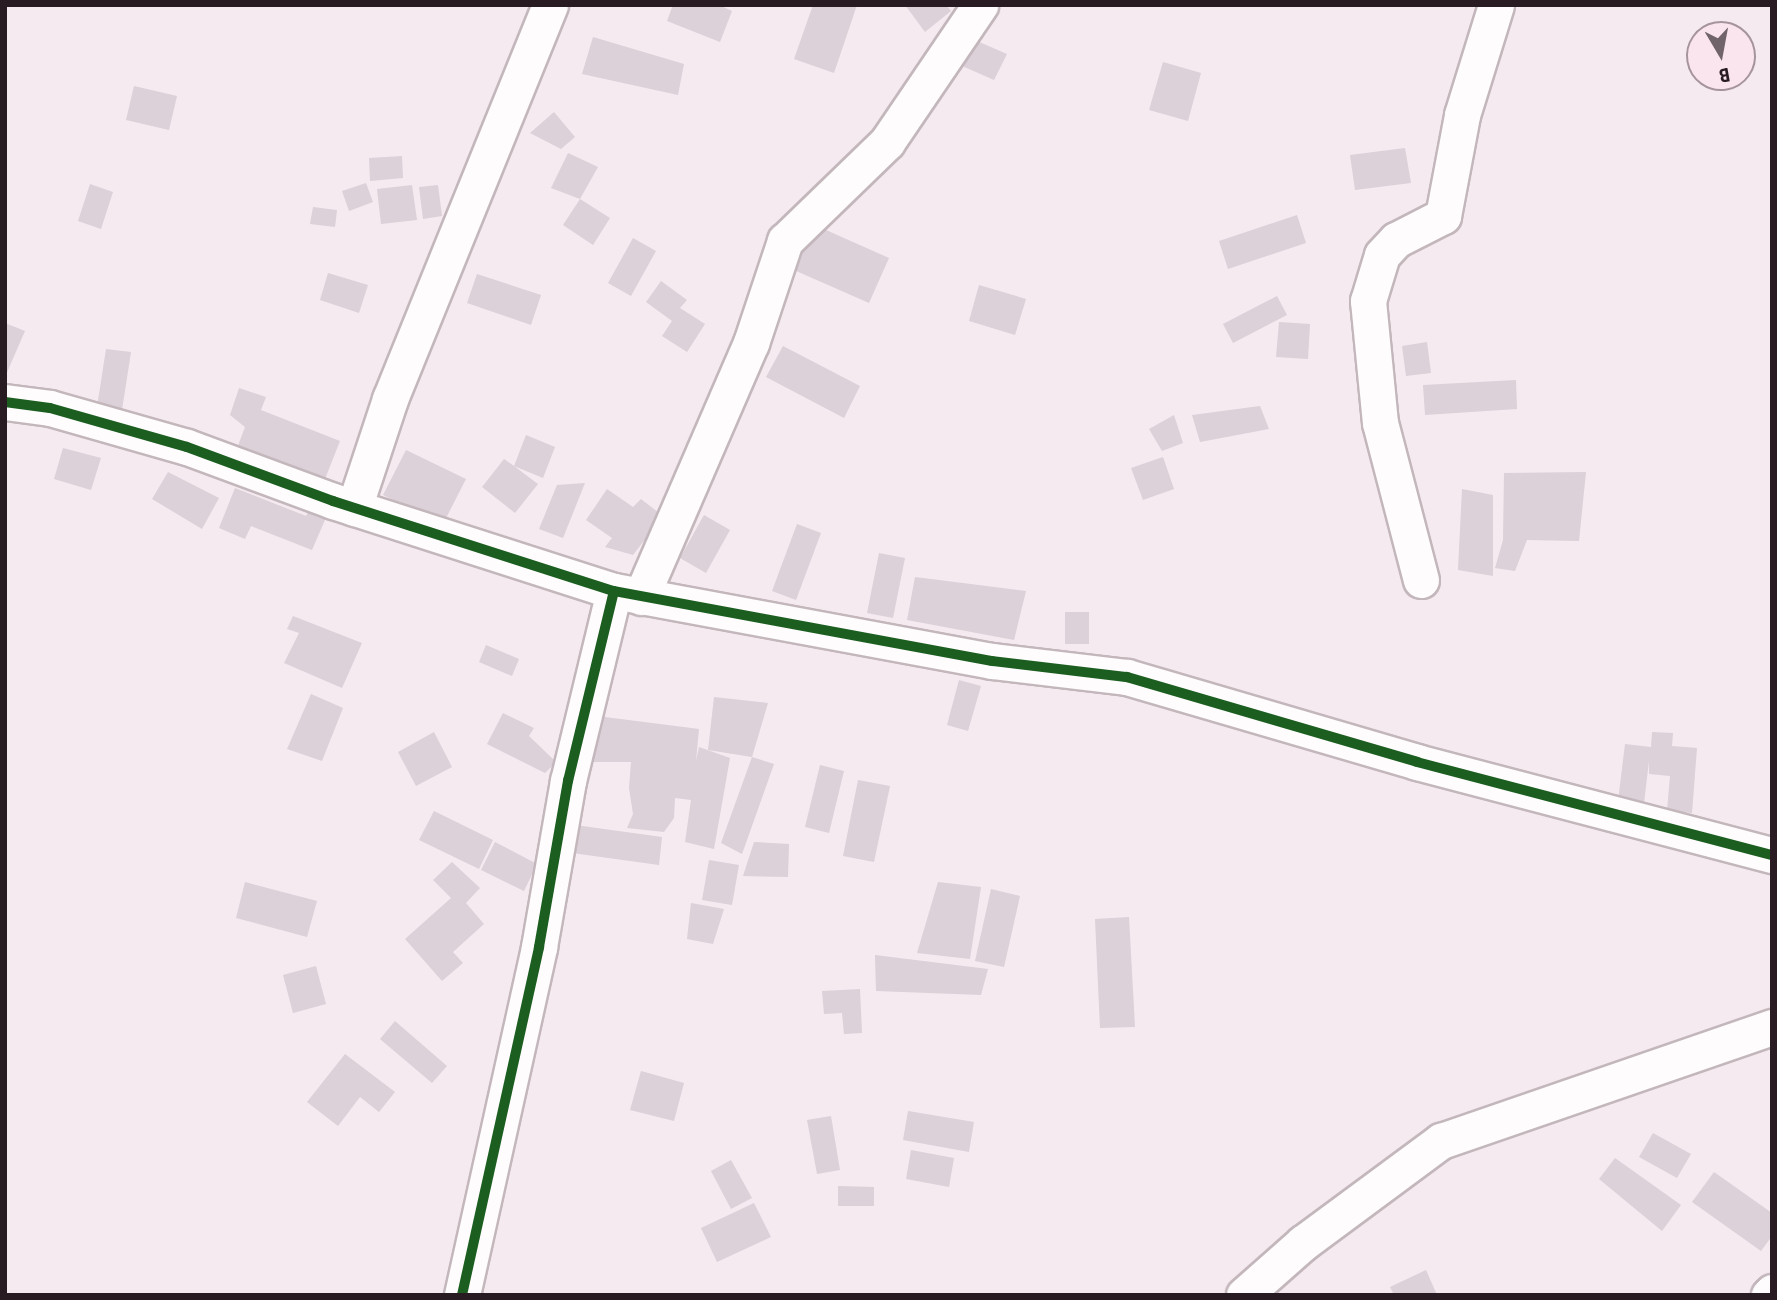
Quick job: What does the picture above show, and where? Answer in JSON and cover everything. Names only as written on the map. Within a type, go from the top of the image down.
[{"type":"street","points":[[354,508],[390,399],[550,5]]},
{"type":"street","points":[[462,1295],[539,947],[576,746],[628,594],[751,343],[785,241],[887,142],[980,5]]},
{"type":"street","points":[[1421,580],[1378,411],[1368,301],[1382,255],[1396,240],[1443,216],[1462,115],[1496,5]]},
{"type":"street","points":[[5,402],[50,408],[187,447],[354,508],[628,594],[992,661],[1127,677],[1418,762],[1772,855]]},
{"type":"street","points":[[1244,1295],[1303,1243],[1441,1140],[1772,1027]]},
{"type":"building","points":[[673,5],[719,5],[732,11],[720,42],[667,21]]},
{"type":"building","points":[[813,5],[857,5],[834,73],[794,59]]},
{"type":"building","points":[[905,5],[946,5],[951,11],[925,32]]},
{"type":"building","points":[[947,28],[1007,54],[994,80],[935,54]]},
{"type":"building","points":[[593,37],[684,64],[678,95],[582,74]]},
{"type":"building","points":[[1163,62],[1201,73],[1188,121],[1149,110]]},
{"type":"building","points":[[134,86],[177,96],[169,130],[126,120]]},
{"type":"building","points":[[554,112],[575,137],[561,149],[530,133]]},
{"type":"building","points":[[1405,148],[1411,183],[1355,190],[1350,155]]},
{"type":"building","points":[[568,153],[598,167],[580,199],[551,188]]},
{"type":"building","points":[[402,156],[403,178],[370,181],[369,158]]},
{"type":"building","points":[[366,183],[373,202],[349,211],[342,191]]},
{"type":"building","points":[[90,184],[113,192],[101,229],[78,221]]},
{"type":"building","points":[[412,185],[417,220],[381,224],[377,189]]},
{"type":"building","points":[[438,185],[442,216],[423,219],[419,187]]},
{"type":"building","points":[[580,199],[610,218],[593,245],[563,225]]},
{"type":"building","points":[[313,207],[337,210],[335,227],[310,224]]},
{"type":"building","points":[[1297,215],[1306,243],[1228,269],[1219,241]]},
{"type":"building","points":[[799,218],[889,258],[869,303],[778,263]]},
{"type":"building","points":[[633,238],[656,251],[631,296],[608,283]]},
{"type":"building","points":[[328,273],[368,285],[359,313],[320,300]]},
{"type":"building","points":[[477,274],[541,295],[531,325],[467,303]]},
{"type":"building","points":[[661,281],[687,300],[680,308],[705,324],[687,352],[662,336],[672,321],[646,302]]},
{"type":"building","points":[[979,285],[1026,299],[1015,335],[969,321]]},
{"type":"building","points":[[1277,296],[1287,315],[1233,343],[1223,324]]},
{"type":"building","points":[[1279,322],[1310,324],[1308,359],[1276,357]]},
{"type":"building","points":[[5,323],[25,331],[5,377]]},
{"type":"building","points":[[1427,342],[1431,373],[1406,376],[1402,346]]},
{"type":"building","points":[[783,346],[860,386],[844,418],[766,377]]},
{"type":"building","points":[[106,349],[131,352],[122,410],[97,407]]},
{"type":"building","points":[[1516,380],[1517,409],[1425,415],[1423,385]]},
{"type":"building","points":[[239,388],[266,397],[261,410],[340,441],[323,484],[236,451],[245,427],[230,415]]},
{"type":"building","points":[[1260,406],[1269,429],[1200,442],[1192,415]]},
{"type":"building","points":[[1174,415],[1183,443],[1162,451],[1149,429]]},
{"type":"building","points":[[526,435],[555,447],[543,478],[514,466]]},
{"type":"building","points":[[63,448],[101,458],[91,490],[54,479]]},
{"type":"building","points":[[406,450],[466,479],[443,524],[383,495]]},
{"type":"building","points":[[1163,457],[1174,489],[1143,500],[1131,468]]},
{"type":"building","points":[[504,459],[538,484],[515,513],[482,487]]},
{"type":"building","points":[[168,472],[219,498],[202,529],[152,499]]},
{"type":"building","points":[[1586,472],[1579,541],[1527,540],[1515,571],[1495,568],[1503,540],[1504,473]]},
{"type":"building","points":[[585,483],[563,538],[539,529],[557,485]]},
{"type":"building","points":[[235,488],[306,516],[311,506],[328,513],[312,550],[251,526],[245,539],[219,528]]},
{"type":"building","points":[[607,489],[633,507],[641,499],[663,516],[633,555],[605,547],[612,538],[586,520]]},
{"type":"building","points":[[1462,489],[1493,495],[1493,576],[1458,570]]},
{"type":"building","points":[[704,515],[730,530],[706,573],[680,558]]},
{"type":"building","points":[[797,524],[821,533],[796,600],[772,591]]},
{"type":"building","points":[[879,553],[905,558],[893,618],[867,613]]},
{"type":"building","points":[[915,577],[1026,591],[1014,640],[907,620]]},
{"type":"building","points":[[1065,612],[1089,612],[1089,644],[1065,644]]},
{"type":"building","points":[[293,616],[362,643],[342,688],[284,663],[299,633],[287,629]]},
{"type":"building","points":[[486,645],[519,659],[512,676],[479,662]]},
{"type":"building","points":[[959,680],[981,686],[968,731],[947,725]]},
{"type":"building","points":[[311,694],[343,708],[322,761],[287,749]]},
{"type":"building","points":[[714,697],[768,703],[752,757],[708,750]]},
{"type":"building","points":[[503,713],[534,728],[529,736],[556,762],[545,773],[487,744]]},
{"type":"building","points":[[597,716],[699,729],[696,761],[699,747],[730,758],[714,849],[685,842],[691,800],[675,798],[674,818],[664,832],[627,828],[633,814],[629,788],[631,762],[588,762]]},
{"type":"building","points":[[434,732],[452,767],[416,786],[398,752]]},
{"type":"building","points":[[1652,732],[1673,733],[1672,746],[1697,748],[1692,813],[1667,811],[1670,776],[1649,774],[1649,761],[1643,812],[1617,809],[1625,744],[1651,747]]},
{"type":"building","points":[[752,757],[774,764],[742,854],[721,843]]},
{"type":"building","points":[[820,765],[844,771],[829,833],[805,827]]},
{"type":"building","points":[[858,780],[890,786],[874,862],[843,856]]},
{"type":"building","points":[[434,811],[493,840],[479,869],[419,840]]},
{"type":"building","points":[[575,825],[662,837],[659,865],[572,853]]},
{"type":"building","points":[[495,842],[537,864],[524,891],[481,870]]},
{"type":"building","points":[[754,842],[789,844],[788,877],[743,876]]},
{"type":"building","points":[[709,860],[739,865],[732,905],[702,900]]},
{"type":"building","points":[[452,862],[480,888],[466,903],[484,924],[453,952],[463,963],[442,981],[405,939],[451,898],[433,880]]},
{"type":"building","points":[[245,882],[317,901],[307,937],[236,918]]},
{"type":"building","points":[[938,882],[981,887],[970,959],[917,953]]},
{"type":"building","points":[[991,889],[1020,896],[1004,967],[975,961]]},
{"type":"building","points":[[691,903],[724,909],[713,944],[687,939]]},
{"type":"building","points":[[1129,917],[1135,1027],[1100,1028],[1095,919]]},
{"type":"building","points":[[875,955],[988,969],[981,995],[876,991]]},
{"type":"building","points":[[316,966],[326,1004],[293,1013],[283,975]]},
{"type":"building","points":[[860,989],[862,1033],[844,1034],[842,1013],[824,1014],[822,991]]},
{"type":"building","points":[[395,1021],[447,1066],[432,1083],[380,1039]]},
{"type":"building","points":[[345,1054],[395,1092],[379,1112],[360,1097],[338,1126],[307,1102]]},
{"type":"building","points":[[641,1071],[684,1083],[674,1121],[630,1110]]},
{"type":"building","points":[[908,1111],[974,1122],[969,1152],[903,1140]]},
{"type":"building","points":[[831,1116],[840,1170],[817,1174],[807,1120]]},
{"type":"building","points":[[1653,1133],[1691,1154],[1677,1178],[1639,1157]]},
{"type":"building","points":[[911,1150],[954,1158],[949,1187],[906,1179]]},
{"type":"building","points":[[1615,1158],[1681,1205],[1662,1231],[1599,1179]]},
{"type":"building","points":[[731,1160],[752,1198],[731,1209],[711,1171]]},
{"type":"building","points":[[1714,1172],[1772,1213],[1772,1236],[1761,1251],[1692,1202]]},
{"type":"building","points":[[838,1186],[874,1187],[874,1206],[838,1206]]},
{"type":"building","points":[[754,1203],[771,1237],[717,1262],[701,1228]]},
{"type":"building","points":[[1426,1270],[1437,1295],[1394,1295],[1390,1287]]},
{"type":"cycle path","points":[[5,402],[50,408],[187,447],[333,501],[614,591],[992,661],[1127,677],[1417,762],[1772,855]]},
{"type":"cycle path","points":[[462,1295],[539,947],[568,781],[614,591]]}]
